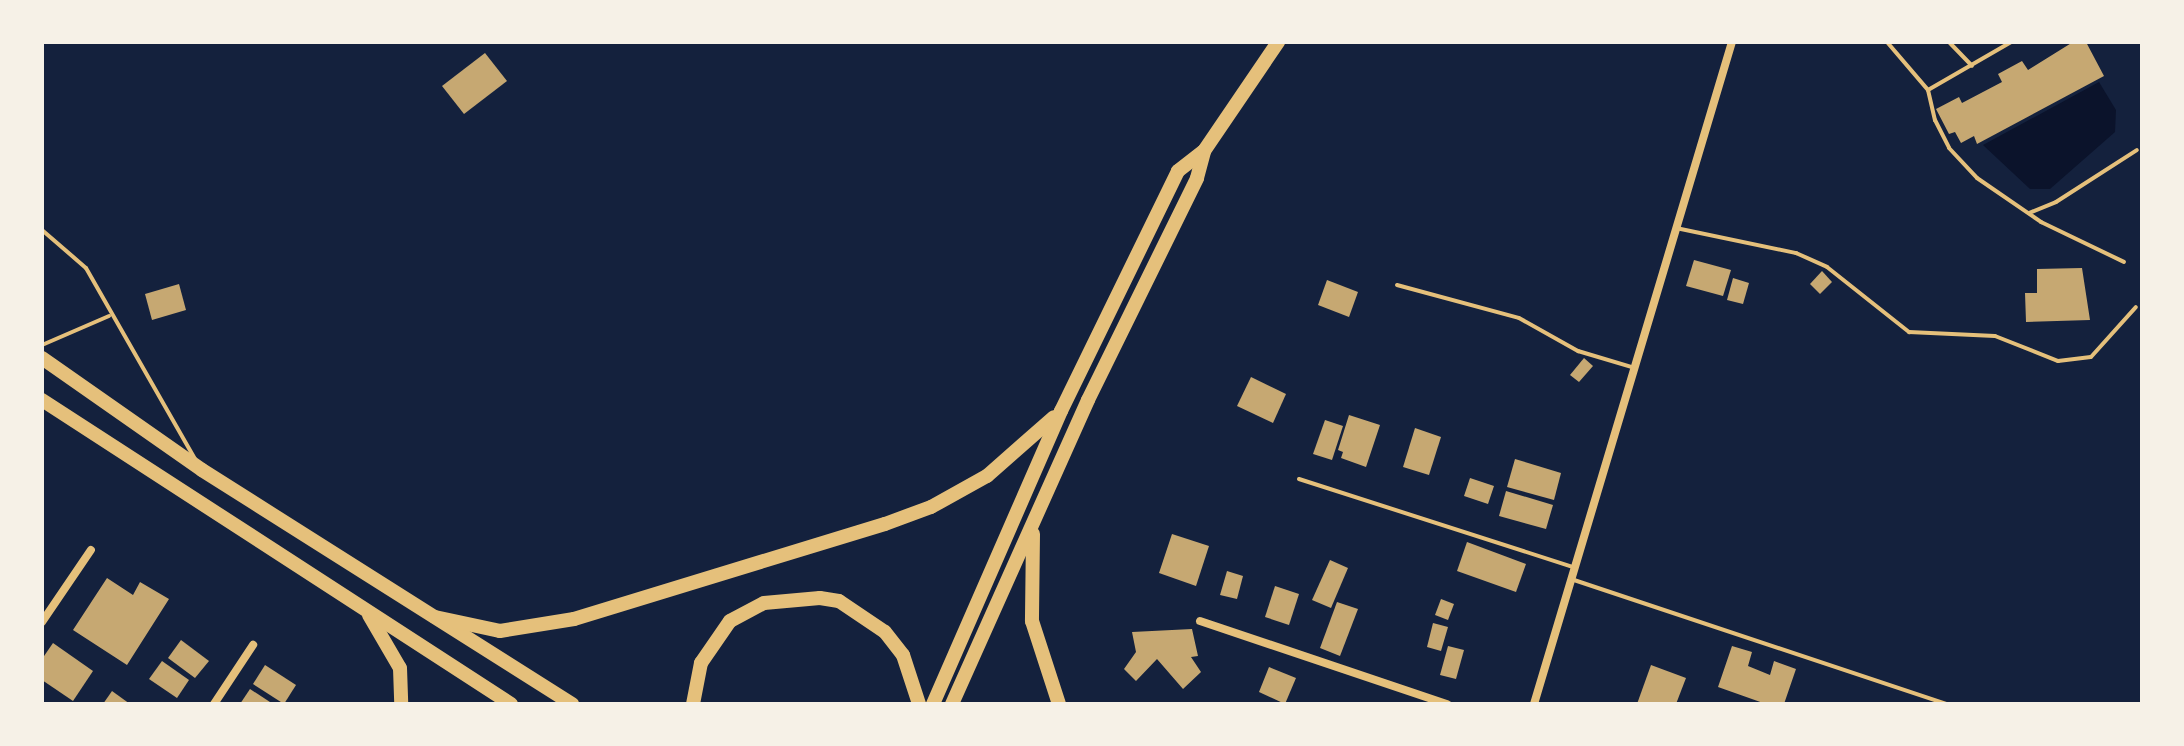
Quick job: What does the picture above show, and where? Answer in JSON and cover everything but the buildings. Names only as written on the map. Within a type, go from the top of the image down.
[{"type":"highway","points":[[933,704],[1061,411],[1178,171],[1204,151],[1278,42]]},
{"type":"highway","points":[[952,704],[1040,503],[1197,178],[1204,151]]},
{"type":"highway","points":[[42,358],[202,470],[572,704]]},
{"type":"highway","points":[[42,400],[511,704]]},
{"type":"highway","points":[[435,617],[500,631],[574,619],[885,524],[931,507],[987,476],[1061,411]]},
{"type":"highway","points":[[1040,503],[1029,550],[1032,621],[1059,704]]},
{"type":"highway","points":[[693,704],[701,663],[730,621],[764,603],[811,598],[839,601],[885,632],[903,655],[919,704]]},
{"type":"highway","points":[[367,611],[400,668],[401,704]]},
{"type":"street","points":[[1534,704],[1732,42]]},
{"type":"street","points":[[42,622],[91,550]]},
{"type":"street","points":[[1200,621],[1447,704]]},
{"type":"street","points":[[214,704],[253,645]]},
{"type":"lane","points":[[1887,42],[1928,90],[1935,120],[1949,148],[1977,178],[2028,214],[2124,262]]},
{"type":"lane","points":[[1949,42],[1972,66]]},
{"type":"lane","points":[[1928,90],[2011,42]]},
{"type":"lane","points":[[2028,214],[2056,202],[2137,150]]},
{"type":"lane","points":[[1676,228],[1806,258],[1827,267],[1909,332],[1995,336],[2058,361],[2091,357],[2136,307]]},
{"type":"lane","points":[[42,230],[86,268],[109,316],[202,470]]},
{"type":"lane","points":[[1397,285],[1519,318],[1578,351],[1635,368]]},
{"type":"lane","points":[[42,345],[109,316]]},
{"type":"lane","points":[[1299,479],[1575,568]]},
{"type":"lane","points":[[1571,579],[1947,704]]},
{"type":"water","points":[[2099,82],[2116,110],[2115,132],[2050,189],[2030,189],[1983,145]]}]
